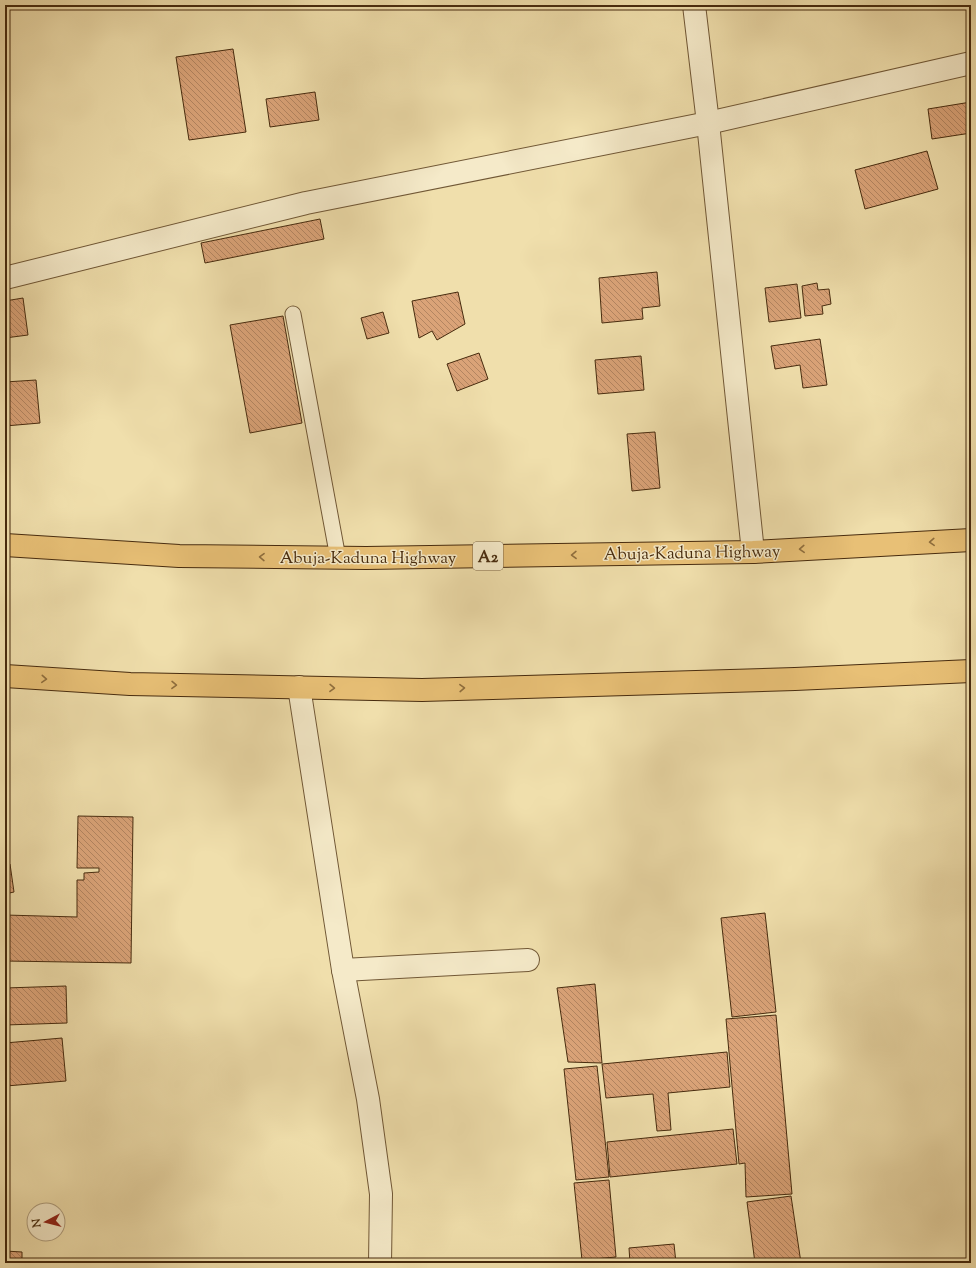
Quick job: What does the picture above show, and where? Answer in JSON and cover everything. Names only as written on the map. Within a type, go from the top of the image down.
[{"type":"highway","name":"Abuja-Kaduna Highway","points":[[5,545],[179,556],[338,558],[753,552],[971,540]]},
{"type":"highway","points":[[5,676],[130,684],[422,690],[795,679],[971,671]]},
{"type":"street","points":[[694,5],[708,122],[753,552]]},
{"type":"street","points":[[5,278],[306,203],[708,122],[971,63]]},
{"type":"street","points":[[298,687],[343,970],[368,1098],[382,1194],[380,1263]]},
{"type":"street","points":[[343,970],[528,960]]},
{"type":"lane","points":[[293,314],[338,558]]},
{"type":"building","points":[[233,49],[246,132],[189,140],[176,57]]},
{"type":"building","points":[[315,92],[319,120],[270,127],[266,99]]},
{"type":"building","points":[[971,102],[971,133],[932,139],[928,109]]},
{"type":"building","points":[[927,151],[938,189],[865,209],[855,170]]},
{"type":"building","points":[[320,219],[324,239],[205,263],[201,243]]},
{"type":"building","points":[[657,272],[660,306],[642,308],[643,319],[602,323],[599,278]]},
{"type":"building","points":[[817,283],[818,290],[829,289],[831,304],[822,306],[823,314],[805,316],[802,286]]},
{"type":"building","points":[[797,284],[801,318],[769,322],[765,288]]},
{"type":"building","points":[[458,292],[465,324],[437,340],[432,331],[419,338],[412,301]]},
{"type":"building","points":[[23,298],[28,335],[5,338],[5,301]]},
{"type":"building","points":[[383,312],[389,333],[367,339],[361,318]]},
{"type":"building","points":[[283,316],[302,423],[250,433],[230,325]]},
{"type":"building","points":[[820,339],[827,385],[803,388],[800,365],[775,369],[771,346]]},
{"type":"building","points":[[479,353],[488,379],[457,391],[447,364]]},
{"type":"building","points":[[641,356],[644,390],[598,394],[595,360]]},
{"type":"building","points":[[36,380],[40,423],[5,426],[5,382]]},
{"type":"building","points":[[655,432],[660,488],[632,491],[627,434]]},
{"type":"building","points":[[78,816],[133,817],[131,963],[5,961],[5,915],[77,917],[77,880],[84,880],[84,873],[99,872],[99,868],[77,868]]},
{"type":"building","points":[[10,864],[14,892],[5,894],[5,865]]},
{"type":"building","points":[[765,913],[776,1012],[732,1017],[721,918]]},
{"type":"building","points":[[595,984],[602,1063],[568,1062],[557,988]]},
{"type":"building","points":[[66,986],[67,1023],[5,1025],[5,988]]},
{"type":"building","points":[[776,1015],[792,1194],[746,1197],[745,1163],[739,1164],[726,1019]]},
{"type":"building","points":[[62,1038],[66,1081],[6,1086],[5,1043]]},
{"type":"building","points":[[727,1052],[730,1087],[668,1093],[671,1130],[657,1131],[653,1094],[606,1098],[602,1064]]},
{"type":"building","points":[[597,1066],[609,1177],[576,1180],[564,1069]]},
{"type":"building","points":[[733,1129],[737,1164],[610,1177],[607,1142]]},
{"type":"building","points":[[609,1180],[616,1257],[582,1260],[574,1183]]},
{"type":"building","points":[[791,1196],[801,1263],[755,1263],[747,1202]]},
{"type":"building","points":[[674,1244],[676,1263],[630,1263],[629,1248]]},
{"type":"building","points":[[5,1251],[22,1252],[22,1263],[5,1263]]}]
